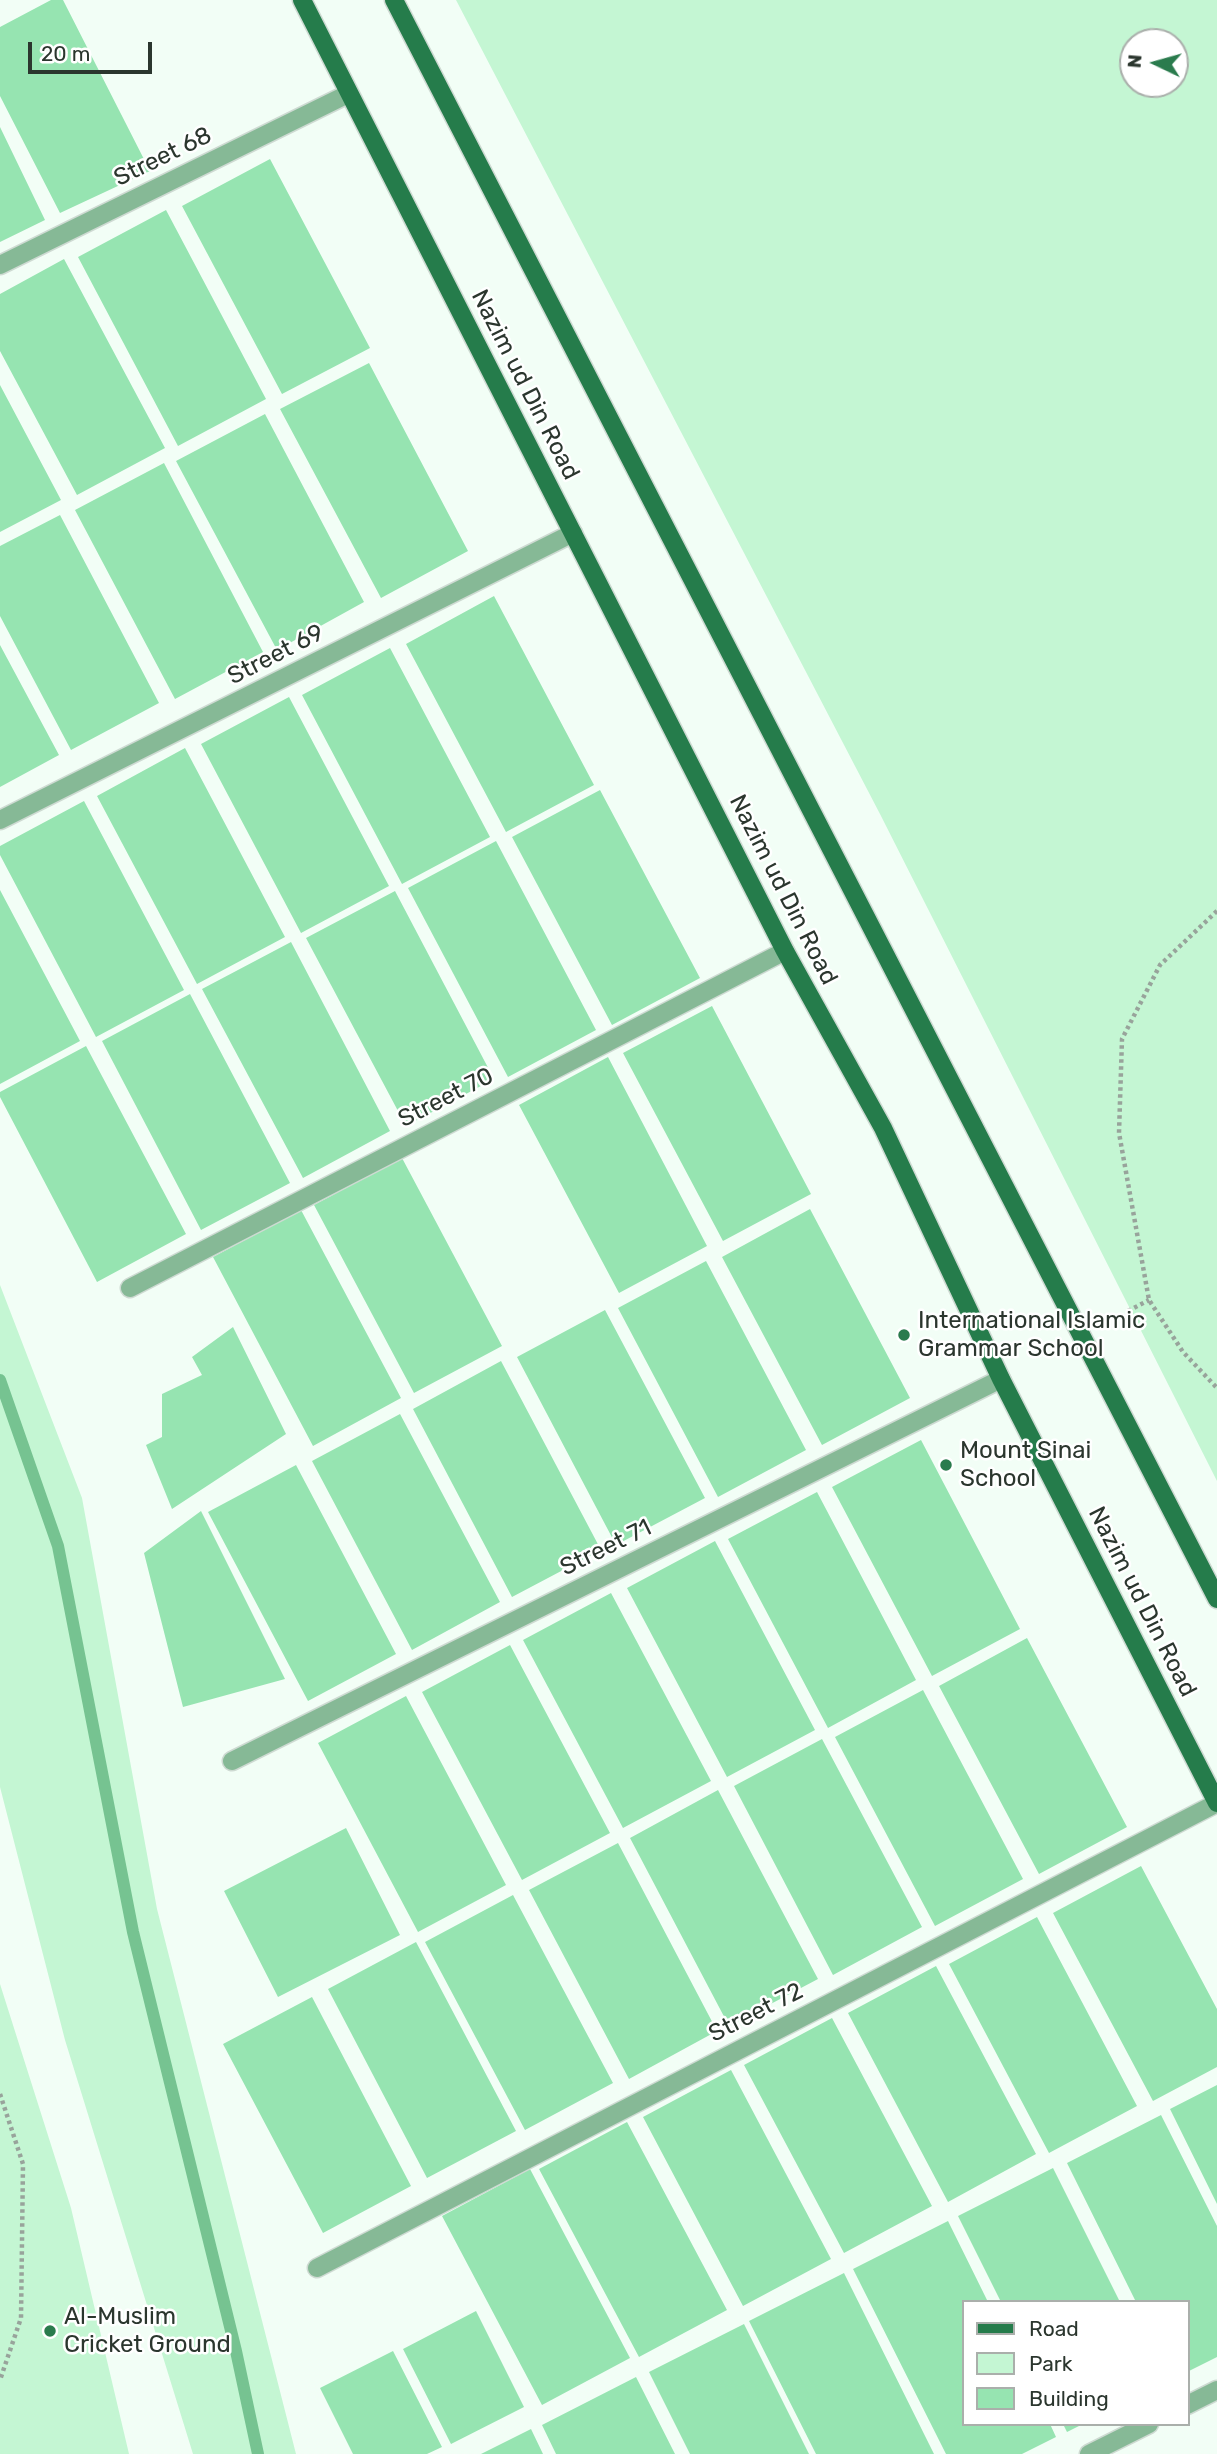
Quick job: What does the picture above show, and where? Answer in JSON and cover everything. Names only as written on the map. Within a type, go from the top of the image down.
[{"type":"main road","name":"Nazim ud Din Road","points":[[302,0],[785,951],[883,1128],[1001,1379],[1217,1803]]},
{"type":"main road","points":[[394,0],[1217,1599]]},
{"type":"street","name":"Street 68","points":[[0,265],[348,94]]},
{"type":"street","name":"Street 69","points":[[0,820],[573,533]]},
{"type":"street","name":"Street 70","points":[[130,1288],[785,951]]},
{"type":"street","name":"Street 71","points":[[232,1761],[1001,1379]]},
{"type":"street","name":"Street 72","points":[[317,2268],[1217,1803]]},
{"type":"street","points":[[1189,2404],[1217,2390]]},
{"type":"street","points":[[1089,2454],[1145,2426]]},
{"type":"path","points":[[1217,911],[1160,965],[1122,1039],[1119,1133],[1149,1300],[1183,1352],[1217,1388]]},
{"type":"path","points":[[1128,1311],[1149,1300]]},
{"type":"path","points":[[0,2094],[23,2164],[21,2318],[0,2380]]},
{"type":"green space","points":[[456,0],[1217,0],[1217,1481],[880,814]]},
{"type":"green space","points":[[0,1285],[82,1498],[157,1909],[296,2454],[193,2454],[65,2040],[0,1787]]},
{"type":"green space","name":"Al-Muslim Cricket Ground","points":[[0,1984],[71,2208],[129,2454],[0,2454]]},
{"type":"building","points":[[51,0],[63,0],[150,171],[60,213],[0,96],[0,27]]},
{"type":"building","points":[[0,127],[45,220],[0,242]]},
{"type":"building","points":[[270,159],[370,348],[282,394],[182,206]]},
{"type":"building","points":[[166,210],[266,399],[178,446],[78,257]]},
{"type":"building","points":[[64,259],[165,448],[77,495],[0,351],[0,294]]},
{"type":"building","points":[[369,363],[468,551],[381,598],[280,409]]},
{"type":"building","points":[[0,385],[61,500],[0,532]]},
{"type":"building","points":[[265,414],[364,602],[277,650],[176,461]]},
{"type":"building","points":[[164,463],[263,652],[175,699],[75,510]]},
{"type":"building","points":[[60,515],[159,703],[71,750],[0,616],[0,546]]},
{"type":"building","points":[[494,596],[594,785],[506,832],[406,644]]},
{"type":"building","points":[[0,645],[59,755],[0,787]]},
{"type":"building","points":[[390,648],[490,837],[402,884],[302,695]]},
{"type":"building","points":[[289,697],[389,886],[301,933],[201,744]]},
{"type":"building","points":[[185,748],[285,937],[197,984],[97,796]]},
{"type":"building","points":[[600,790],[700,978],[612,1025],[512,837]]},
{"type":"building","points":[[84,801],[184,990],[96,1037],[0,855],[0,846]]},
{"type":"building","points":[[496,841],[596,1030],[508,1077],[408,888]]},
{"type":"building","points":[[0,890],[80,1041],[0,1084]]},
{"type":"building","points":[[395,891],[494,1079],[406,1126],[306,938]]},
{"type":"building","points":[[291,942],[390,1131],[303,1178],[202,989]]},
{"type":"building","points":[[190,994],[290,1183],[201,1230],[102,1041]]},
{"type":"building","points":[[712,1006],[811,1194],[723,1241],[623,1053]]},
{"type":"building","points":[[86,1046],[186,1234],[97,1282],[0,1097],[0,1092]]},
{"type":"building","points":[[608,1057],[707,1246],[619,1293],[519,1105]]},
{"type":"building","points":[[402,1158],[502,1346],[414,1393],[314,1205]]},
{"type":"building","points":[[810,1209],[910,1398],[822,1445],[722,1257]]},
{"type":"building","points":[[301,1210],[401,1398],[313,1446],[213,1257]]},
{"type":"building","points":[[706,1261],[806,1450],[718,1497],[618,1308]]},
{"type":"building","points":[[605,1310],[705,1498],[616,1545],[517,1357]]},
{"type":"building","points":[[233,1327],[286,1434],[172,1509],[146,1445],[162,1437],[162,1394],[202,1375],[192,1357]]},
{"type":"building","points":[[501,1361],[601,1550],[512,1597],[413,1409]]},
{"type":"building","points":[[400,1414],[500,1602],[412,1650],[312,1461]]},
{"type":"building","points":[[921,1440],[1020,1629],[932,1676],[832,1487]]},
{"type":"building","points":[[296,1465],[396,1654],[308,1701],[208,1512]]},
{"type":"building","points":[[817,1492],[916,1680],[828,1728],[728,1539]]},
{"type":"building","points":[[201,1511],[285,1679],[183,1707],[144,1553]]},
{"type":"building","points":[[715,1541],[815,1730],[727,1777],[627,1588]]},
{"type":"building","points":[[611,1593],[711,1781],[623,1828],[523,1640]]},
{"type":"building","points":[[1027,1638],[1127,1827],[1039,1874],[939,1686]]},
{"type":"building","points":[[510,1645],[610,1833],[522,1880],[422,1692]]},
{"type":"building","points":[[923,1690],[1023,1879],[935,1926],[835,1737]]},
{"type":"building","points":[[406,1696],[506,1885],[418,1932],[318,1743]]},
{"type":"building","points":[[822,1739],[922,1927],[833,1975],[734,1786]]},
{"type":"building","points":[[718,1790],[818,1979],[729,2026],[630,1838]]},
{"type":"building","points":[[346,1828],[400,1935],[278,1997],[224,1891]]},
{"type":"building","points":[[618,1843],[717,2031],[629,2079],[529,1890]]},
{"type":"building","points":[[1141,1866],[1217,2009],[1217,2067],[1153,2101],[1053,1913]]},
{"type":"building","points":[[513,1895],[613,2083],[525,2130],[425,1942]]},
{"type":"building","points":[[1037,1917],[1137,2106],[1049,2153],[949,1964]]},
{"type":"building","points":[[416,1942],[516,2131],[427,2178],[328,1989]]},
{"type":"building","points":[[936,1966],[1036,2154],[948,2202],[848,2013]]},
{"type":"building","points":[[312,1997],[411,2186],[323,2233],[223,2044]]},
{"type":"building","points":[[832,2018],[932,2206],[844,2253],[744,2065]]},
{"type":"building","points":[[731,2070],[831,2259],[743,2306],[643,2117]]},
{"type":"building","points":[[1217,2085],[1217,2204],[1170,2109]]},
{"type":"building","points":[[1161,2115],[1217,2226],[1217,2357],[1189,2371],[1189,2300],[1135,2300],[1067,2163]]},
{"type":"building","points":[[627,2122],[727,2310],[639,2357],[539,2169]]},
{"type":"building","points":[[1053,2168],[1119,2300],[1000,2300],[958,2216]]},
{"type":"building","points":[[530,2169],[630,2358],[542,2405],[442,2216]]},
{"type":"building","points":[[948,2221],[987,2300],[962,2300],[962,2426],[1051,2426],[1056,2437],[1022,2454],[946,2454],[853,2269]]},
{"type":"building","points":[[844,2273],[934,2454],[816,2454],[749,2321]]},
{"type":"building","points":[[476,2311],[524,2407],[451,2444],[403,2349]]},
{"type":"building","points":[[744,2324],[809,2454],[690,2454],[649,2372]]},
{"type":"building","points":[[393,2351],[442,2447],[427,2454],[353,2454],[320,2388]]},
{"type":"building","points":[[636,2377],[675,2454],[556,2454],[542,2425]]},
{"type":"building","points":[[1064,2426],[1079,2426],[1067,2432]]},
{"type":"building","points":[[531,2429],[543,2454],[481,2454]]},
{"type":"waterway","points":[[0,1380],[58,1546],[133,1932],[236,2351],[258,2454]]},
{"type":"place","name":"International Islamic Grammar School","points":[[904,1335]]},
{"type":"place","name":"Mount Sinai School","points":[[946,1465]]},
{"type":"place","name":"Al-Muslim Cricket Ground","points":[[50,2331]]}]
